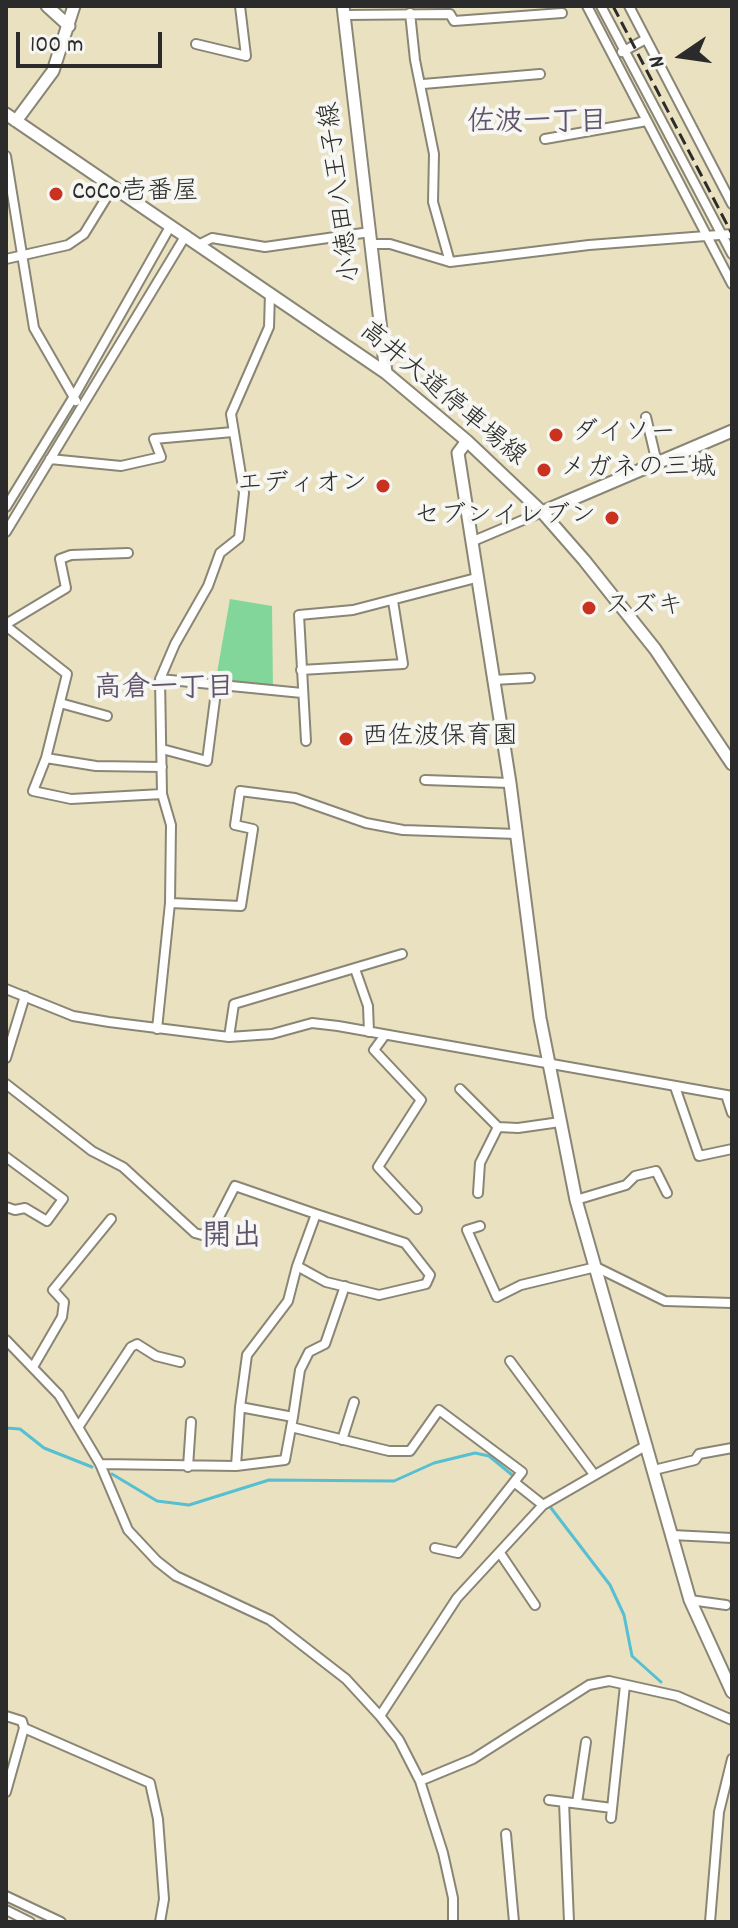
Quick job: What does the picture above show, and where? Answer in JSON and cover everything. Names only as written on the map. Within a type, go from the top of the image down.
[{"type":"street","points":[[47,6],[69,26]]},
{"type":"street","points":[[9,121],[53,71],[74,6]]},
{"type":"street","points":[[196,44],[246,56],[240,6]]},
{"type":"street","points":[[587,6],[732,284]]},
{"type":"street","points":[[601,6],[727,234],[732,254]]},
{"type":"street","points":[[629,6],[732,204]]},
{"type":"street","points":[[344,11],[450,14],[454,21],[562,13]]},
{"type":"street","name":"小徳田八王子線","points":[[344,11],[386,373]]},
{"type":"street","points":[[410,13],[415,60],[423,84],[434,154],[433,202],[450,262]]},
{"type":"street","points":[[613,57],[646,39]]},
{"type":"street","points":[[423,84],[540,74]]},
{"type":"street","name":"高井大道停車場線","points":[[9,121],[271,292],[386,373],[467,441],[542,512],[655,649],[732,764]]},
{"type":"street","points":[[545,139],[647,121]]},
{"type":"street","points":[[6,156],[21,257],[38,340],[81,408]]},
{"type":"street","points":[[6,259],[54,251],[84,234],[113,187]]},
{"type":"street","points":[[6,506],[73,398],[171,225]]},
{"type":"street","points":[[200,244],[212,238],[265,247],[371,238],[450,262],[727,234]]},
{"type":"street","points":[[6,532],[186,235]]},
{"type":"street","points":[[157,1029],[170,903],[171,825],[162,794],[160,679],[175,644],[208,586],[220,553],[239,538],[244,493],[231,414],[269,327],[271,292]]},
{"type":"street","points":[[646,417],[657,463]]},
{"type":"street","points":[[471,542],[732,431]]},
{"type":"street","points":[[50,459],[121,466],[161,457],[154,439],[233,432]]},
{"type":"street","points":[[467,441],[458,453],[510,783],[540,1018],[576,1200],[690,1600],[732,1692]]},
{"type":"street","points":[[128,553],[71,555],[60,559],[66,588],[6,625],[67,674],[46,758],[33,791],[71,799],[162,794]]},
{"type":"street","points":[[306,741],[299,615],[393,601],[476,578]]},
{"type":"street","points":[[301,670],[403,664],[393,601]]},
{"type":"street","points":[[493,680],[530,678]]},
{"type":"street","points":[[160,679],[302,693]]},
{"type":"street","points":[[162,749],[207,761],[217,684]]},
{"type":"street","points":[[60,703],[107,716]]},
{"type":"street","points":[[46,758],[96,766],[162,767]]},
{"type":"street","points":[[425,780],[510,783]]},
{"type":"street","points":[[170,903],[241,906],[253,829],[235,825],[240,791],[295,798],[366,823],[403,830],[517,834]]},
{"type":"street","points":[[229,1037],[234,1004],[402,954]]},
{"type":"street","points":[[355,969],[368,1006],[369,1032]]},
{"type":"street","points":[[6,989],[73,1016],[157,1029],[229,1037],[272,1034],[312,1023],[550,1061],[729,1095],[732,1113]]},
{"type":"street","points":[[6,1058],[25,996]]},
{"type":"street","points":[[385,1035],[374,1050],[421,1100],[378,1167],[417,1209]]},
{"type":"street","points":[[6,1084],[92,1151],[123,1167],[195,1233],[202,1235],[215,1225],[235,1186],[405,1243],[430,1275],[426,1284],[379,1295],[345,1286],[297,1266]]},
{"type":"street","points":[[675,1087],[699,1156],[732,1149]]},
{"type":"street","points":[[460,1089],[498,1127],[518,1128],[560,1122]]},
{"type":"street","points":[[478,1193],[480,1163],[498,1127]]},
{"type":"street","points":[[6,1157],[63,1199],[47,1221],[25,1208],[15,1210],[6,1207]]},
{"type":"street","points":[[576,1200],[626,1185],[635,1176],[656,1171],[667,1193]]},
{"type":"street","points":[[236,1466],[247,1355],[288,1301],[316,1214]]},
{"type":"street","points":[[33,1367],[62,1317],[64,1302],[53,1290],[111,1219]]},
{"type":"street","points":[[480,1226],[467,1230],[497,1297],[521,1285],[596,1267],[665,1301],[732,1303]]},
{"type":"street","points":[[100,1464],[236,1466],[285,1460],[300,1370],[309,1352],[325,1344],[345,1286]]},
{"type":"street","points":[[6,1340],[59,1395],[100,1464],[128,1530],[157,1561],[176,1576],[270,1620],[346,1679],[399,1740],[420,1781],[443,1853],[453,1898],[453,1922]]},
{"type":"street","points":[[79,1426],[131,1347],[137,1344],[156,1356],[180,1362]]},
{"type":"street","points":[[510,1361],[593,1473]]},
{"type":"street","points":[[342,1440],[354,1402]]},
{"type":"street","points":[[240,1407],[293,1417]]},
{"type":"street","points":[[291,1427],[389,1451],[410,1451],[439,1410],[522,1472],[458,1553],[435,1548]]},
{"type":"street","points":[[188,1467],[191,1422]]},
{"type":"street","points":[[380,1716],[457,1598],[543,1505],[593,1473],[647,1445]]},
{"type":"street","points":[[654,1470],[695,1460],[699,1454],[732,1448]]},
{"type":"street","points":[[514,1482],[543,1505]]},
{"type":"street","points":[[672,1535],[732,1538]]},
{"type":"street","points":[[500,1553],[535,1605]]},
{"type":"street","points":[[690,1600],[726,1605]]},
{"type":"street","points":[[420,1781],[473,1759],[589,1685],[609,1681],[677,1696],[732,1720]]},
{"type":"street","points":[[549,1800],[577,1803],[612,1813],[625,1685]]},
{"type":"street","points":[[6,1716],[22,1721],[24,1728],[6,1792]]},
{"type":"street","points":[[24,1728],[150,1783],[158,1819],[164,1899],[160,1922]]},
{"type":"street","points":[[574,1751],[585,1747],[577,1803]]},
{"type":"street","points":[[710,1922],[719,1812],[728,1802],[732,1759]]},
{"type":"street","points":[[564,1802],[569,1922]]},
{"type":"street","points":[[506,1834],[514,1922]]},
{"type":"street","points":[[6,1896],[61,1922]]},
{"type":"street","points":[[6,1910],[30,1922]]},
{"type":"green space","points":[[230,599],[272,606],[273,691],[215,684]]},
{"type":"waterway","points":[[6,1428],[20,1429],[44,1448],[92,1467]]},
{"type":"waterway","points":[[112,1474],[157,1501],[189,1505],[269,1480],[394,1481],[434,1463],[475,1453],[489,1456],[539,1497]]},
{"type":"waterway","points":[[548,1504],[610,1585],[624,1615],[632,1656],[661,1682]]},
{"type":"railway","points":[[613,6],[732,234]]},
{"type":"place","name":"CoCo壱番屋","points":[[56,194]]},
{"type":"place","name":"ダイソー","points":[[556,435]]},
{"type":"place","name":"メガネの三城","points":[[544,470]]},
{"type":"place","name":"エディオン","points":[[383,486]]},
{"type":"place","name":"セブンイレブン","points":[[612,518]]},
{"type":"place","name":"スズキ","points":[[589,608]]},
{"type":"place","name":"西佐波保育園","points":[[346,739]]},
{"type":"district","name":"佐波一丁目","points":[[537,125]]},
{"type":"district","name":"高倉一丁目","points":[[164,691]]},
{"type":"district","name":"開出","points":[[232,1240]]}]
